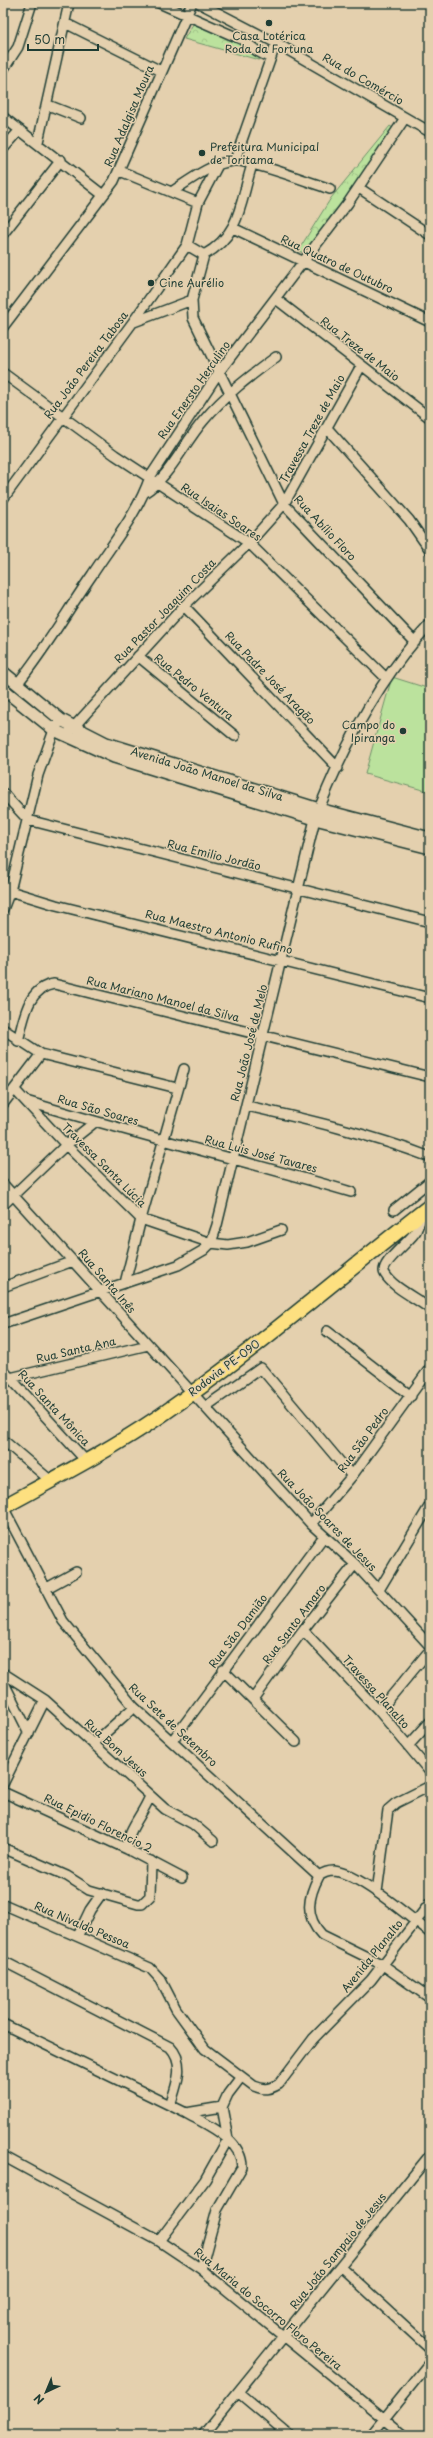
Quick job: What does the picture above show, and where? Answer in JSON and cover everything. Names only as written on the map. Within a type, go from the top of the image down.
[{"type":"main road","name":"Rodovia PE-090","points":[[3,1507],[87,1462],[192,1393],[426,1209]]},
{"type":"street","points":[[3,70],[18,47],[32,3]]},
{"type":"street","points":[[38,142],[48,105],[69,3]]},
{"type":"street","points":[[159,3],[243,40],[257,51],[270,58]]},
{"type":"street","name":"Rua Adalgisa Moura","points":[[3,327],[120,171],[161,71],[188,16],[192,3]]},
{"type":"street","name":"Rua do Comércio","points":[[199,3],[276,43],[430,132]]},
{"type":"street","points":[[65,23],[161,71]]},
{"type":"street","points":[[235,160],[276,43]]},
{"type":"street","points":[[48,105],[81,118]]},
{"type":"street","points":[[3,117],[38,142],[103,195]]},
{"type":"street","name":"Rua Enersto Herculino","points":[[17,684],[36,660],[144,493],[150,477],[219,372],[359,188],[405,118]]},
{"type":"street","points":[[3,149],[20,130]]},
{"type":"street","points":[[3,234],[61,160]]},
{"type":"street","points":[[173,192],[218,165],[235,160],[330,189]]},
{"type":"street","name":"Rua João Pereira Tabosa","points":[[3,498],[134,322],[187,245],[198,203],[218,165]]},
{"type":"street","points":[[134,322],[192,300],[204,255],[220,246],[233,228],[252,165]]},
{"type":"street","points":[[120,171],[198,203]]},
{"type":"street","points":[[359,188],[430,235]]},
{"type":"street","name":"Rua Quatro de Outubro","points":[[233,228],[430,322]]},
{"type":"street","points":[[187,245],[204,255]]},
{"type":"street","name":"Rua Treze de Maio","points":[[276,299],[430,418]]},
{"type":"street","name":"Rua Abílio Floro","points":[[192,300],[193,318],[284,504],[415,642]]},
{"type":"street","points":[[144,493],[159,484],[203,420],[229,393],[276,356]]},
{"type":"street","name":"Travessa Treze de Maio","points":[[284,504],[361,366]]},
{"type":"street","name":"Rua Isaias Soares","points":[[3,373],[62,418],[159,484],[249,542],[386,678]]},
{"type":"street","points":[[327,428],[409,520],[430,550]]},
{"type":"street","name":"Rua Pastor Joaquim Costa","points":[[65,736],[184,606],[249,542],[284,504]]},
{"type":"street","name":"Rua Padre José Aragão","points":[[184,606],[338,768]]},
{"type":"street","name":"Rua João José de Melo","points":[[211,1243],[234,1158],[317,814],[338,768],[386,678],[430,624]]},
{"type":"street","name":"Rua Pedro Ventura","points":[[138,656],[235,736]]},
{"type":"street","name":"Avenida João Manoel da Silva","points":[[3,672],[61,720],[73,727],[120,747],[317,814]]},
{"type":"street","name":"Avenida João Manoel da Silva","points":[[3,689],[54,730],[119,759],[370,828],[430,848]]},
{"type":"street","points":[[3,909],[6,889],[28,820],[38,776],[54,730],[61,720]]},
{"type":"street","points":[[3,793],[28,820]]},
{"type":"street","name":"Rua Emilio Jordão","points":[[28,820],[430,922]]},
{"type":"street","name":"Avenida João Manoel da Silva","points":[[370,828],[430,838]]},
{"type":"street","name":"Rua Maestro Antonio Rufino","points":[[6,889],[430,998]]},
{"type":"street","name":"Rua Mariano Manoel da Silva","points":[[18,1040],[30,1002],[42,987],[54,984],[430,1077]]},
{"type":"street","points":[[3,1029],[41,1054],[177,1088]]},
{"type":"street","points":[[3,1104],[41,1054]]},
{"type":"street","points":[[125,1282],[140,1219],[177,1088],[184,1069]]},
{"type":"street","name":"Travessa Santa Lúcia","points":[[15,1090],[66,1145],[140,1219],[211,1243],[236,1245],[281,1230]]},
{"type":"street","name":"Rua São Soares","points":[[26,1102],[163,1140]]},
{"type":"street","points":[[246,1106],[339,1127],[393,1142],[430,1157]]},
{"type":"street","points":[[3,1205],[66,1145],[95,1122]]},
{"type":"street","name":"Rua Luis José Tavares","points":[[163,1140],[234,1158],[351,1192]]},
{"type":"street","points":[[394,1210],[430,1181]]},
{"type":"street","name":"Rua Santa Inês","points":[[3,1184],[192,1393]]},
{"type":"street","points":[[426,1209],[416,1231],[386,1263],[384,1271],[385,1275],[430,1309]]},
{"type":"street","points":[[3,1324],[100,1293],[125,1282],[178,1265],[204,1250],[211,1243]]},
{"type":"street","points":[[3,1287],[74,1261]]},
{"type":"street","points":[[327,1331],[411,1396]]},
{"type":"street","name":"Rua Santa Ana","points":[[10,1378],[148,1345]]},
{"type":"street","points":[[205,1408],[261,1368],[352,1476]]},
{"type":"street","name":"Rua São Pedro","points":[[311,1524],[352,1476],[430,1368]]},
{"type":"street","name":"Rua Santa Mônica","points":[[3,1370],[87,1462]]},
{"type":"street","name":"Rua João Soares de Jesus","points":[[192,1393],[311,1524],[355,1564],[430,1646]]},
{"type":"street","points":[[3,1440],[51,1481]]},
{"type":"street","points":[[379,1590],[430,1505]]},
{"type":"street","name":"Rua Sete de Setembro","points":[[3,1507],[45,1589],[72,1633],[134,1707],[319,1876]]},
{"type":"street","name":"Rua São Damião","points":[[172,1741],[223,1670],[324,1536]]},
{"type":"street","name":"Rua Santo Amaro","points":[[253,1699],[303,1630],[355,1564]]},
{"type":"street","points":[[45,1589],[76,1572]]},
{"type":"street","name":"Travessa Planalto","points":[[303,1630],[379,1711],[430,1772]]},
{"type":"street","points":[[379,1711],[430,1650]]},
{"type":"street","points":[[223,1670],[296,1742]]},
{"type":"street","name":"Rua Bom Jesus","points":[[3,1673],[45,1700],[150,1796],[173,1815],[193,1824],[212,1841]]},
{"type":"street","points":[[3,1681],[29,1733]]},
{"type":"street","points":[[3,1784],[45,1700]]},
{"type":"street","points":[[93,1744],[134,1707]]},
{"type":"street","points":[[408,1746],[430,1722]]},
{"type":"street","points":[[377,1892],[388,1810],[396,1803],[430,1786]]},
{"type":"street","name":"Rua Epidio Florencio 2","points":[[3,1792],[151,1861],[182,1878]]},
{"type":"street","points":[[127,1850],[128,1837],[141,1817],[150,1796]]},
{"type":"street","points":[[3,1848],[66,1876],[89,1890],[142,1904],[150,1896],[151,1861]]},
{"type":"street","points":[[430,1933],[377,1892],[334,1871],[319,1876],[311,1892],[308,1908],[317,1930],[322,1935],[383,1965],[430,1998]]},
{"type":"street","points":[[78,1935],[90,1910],[102,1893]]},
{"type":"street","name":"Avenida Planalto","points":[[241,2077],[254,2086],[264,2089],[271,2088],[278,2084],[313,2039],[383,1965],[430,1903]]},
{"type":"street","name":"Rua Nivaldo Pessoa","points":[[3,1904],[78,1935],[150,1968],[161,1980],[179,2014],[204,2049],[241,2077]]},
{"type":"street","points":[[3,1961],[170,2047],[175,2052],[178,2078],[170,2105]]},
{"type":"street","points":[[3,2024],[186,2113],[228,2139],[239,2152],[242,2167],[216,2210],[201,2269]]},
{"type":"street","points":[[159,2241],[205,2180],[228,2139],[222,2107],[228,2094],[241,2077]]},
{"type":"street","points":[[186,2113],[222,2107]]},
{"type":"street","name":"Rua Maria do Socorro Floro Pereira","points":[[3,2156],[159,2241],[201,2269],[404,2435]]},
{"type":"street","name":"Rua João Sampaio de Jesus","points":[[203,2435],[239,2393],[430,2156]]},
{"type":"street","points":[[340,2266],[430,2349]]},
{"type":"street","points":[[372,2435],[430,2362]]},
{"type":"street","points":[[239,2393],[289,2435]]},
{"type":"green space","points":[[198,16],[264,47],[259,60],[184,39]]},
{"type":"green space","points":[[390,126],[399,132],[314,256],[298,251],[331,198]]},
{"type":"green space","name":"Campo do Ipiranga","points":[[392,677],[430,689],[430,792],[365,774]]},
{"type":"place","name":"Casa Lotérica Roda da Fortuna","points":[[269,23]]},
{"type":"place","name":"Prefeitura Municipal de Toritama","points":[[202,153]]},
{"type":"place","name":"Cine Aurélio","points":[[151,283]]},
{"type":"place","name":"Campo do Ipiranga","points":[[403,731]]}]
